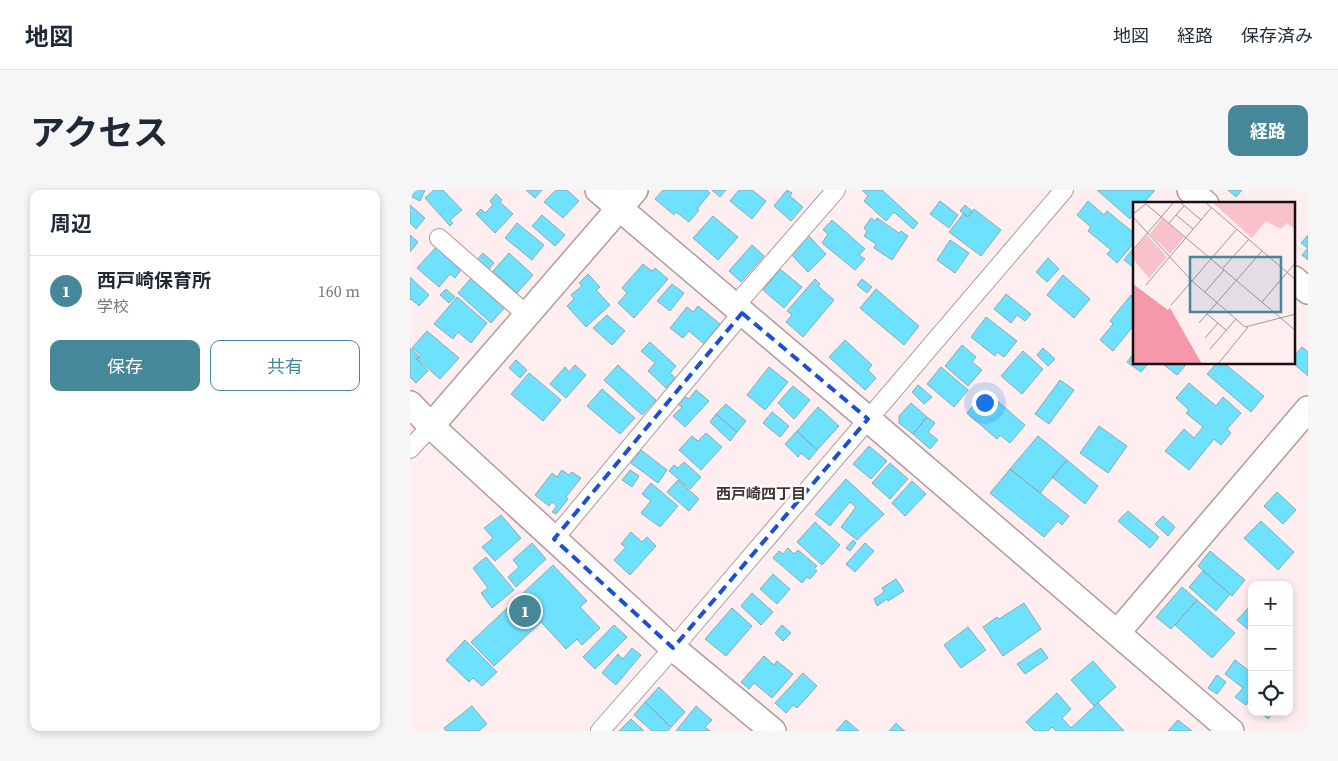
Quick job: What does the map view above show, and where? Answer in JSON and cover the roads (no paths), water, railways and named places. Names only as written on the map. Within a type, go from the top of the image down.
[{"type":"street","points":[[598,190],[628,199],[739,309],[1230,731]]},
{"type":"street","points":[[554,539],[836,190]]},
{"type":"street","points":[[600,731],[1064,190]]},
{"type":"street","points":[[1190,190],[1204,202]]},
{"type":"street","points":[[410,449],[628,199]]},
{"type":"street","points":[[439,238],[527,315]]},
{"type":"street","points":[[1296,281],[1308,291]]},
{"type":"street","points":[[410,404],[430,426],[673,648],[773,731]]},
{"type":"street","points":[[1117,633],[1308,409]]},
{"type":"place","name":"西戸崎保育所","points":[[525,611]]},
{"type":"district","name":"西戸崎四丁目","points":[[761,493]]}]
